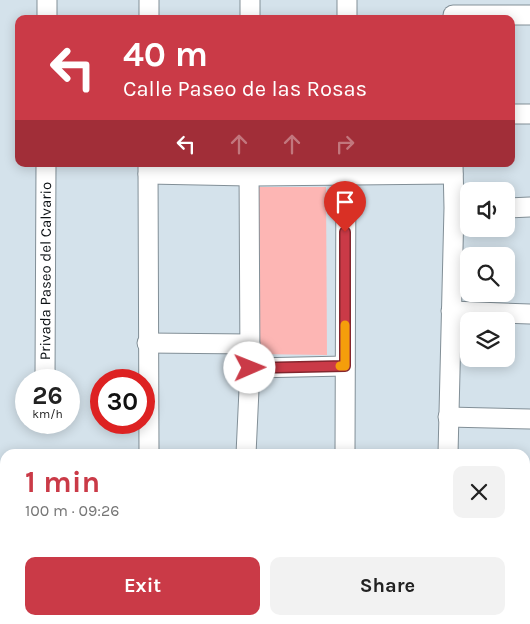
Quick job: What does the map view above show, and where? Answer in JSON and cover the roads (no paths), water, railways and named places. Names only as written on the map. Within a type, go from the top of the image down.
[{"type":"street","points":[[47,0],[47,15]]},
{"type":"street","points":[[149,0],[149,15]]},
{"type":"street","points":[[250,0],[250,15]]},
{"type":"street","points":[[346,15],[347,0]]},
{"type":"street","points":[[453,11],[530,15]]},
{"type":"street","points":[[515,114],[530,114]]},
{"type":"street","name":"Privada Paseo del Calvario","points":[[45,369],[46,167]]},
{"type":"street","points":[[149,449],[147,343],[148,169],[453,169],[460,199]]},
{"type":"street","points":[[345,449],[346,169]]},
{"type":"street","points":[[246,449],[250,368],[249,170]]},
{"type":"street","points":[[515,208],[530,207]]},
{"type":"street","points":[[448,449],[452,311],[460,229]]},
{"type":"street","points":[[452,311],[530,314]]},
{"type":"street","points":[[147,343],[250,344]]},
{"type":"street","points":[[250,368],[345,366]]},
{"type":"street","points":[[448,416],[530,419]]}]
